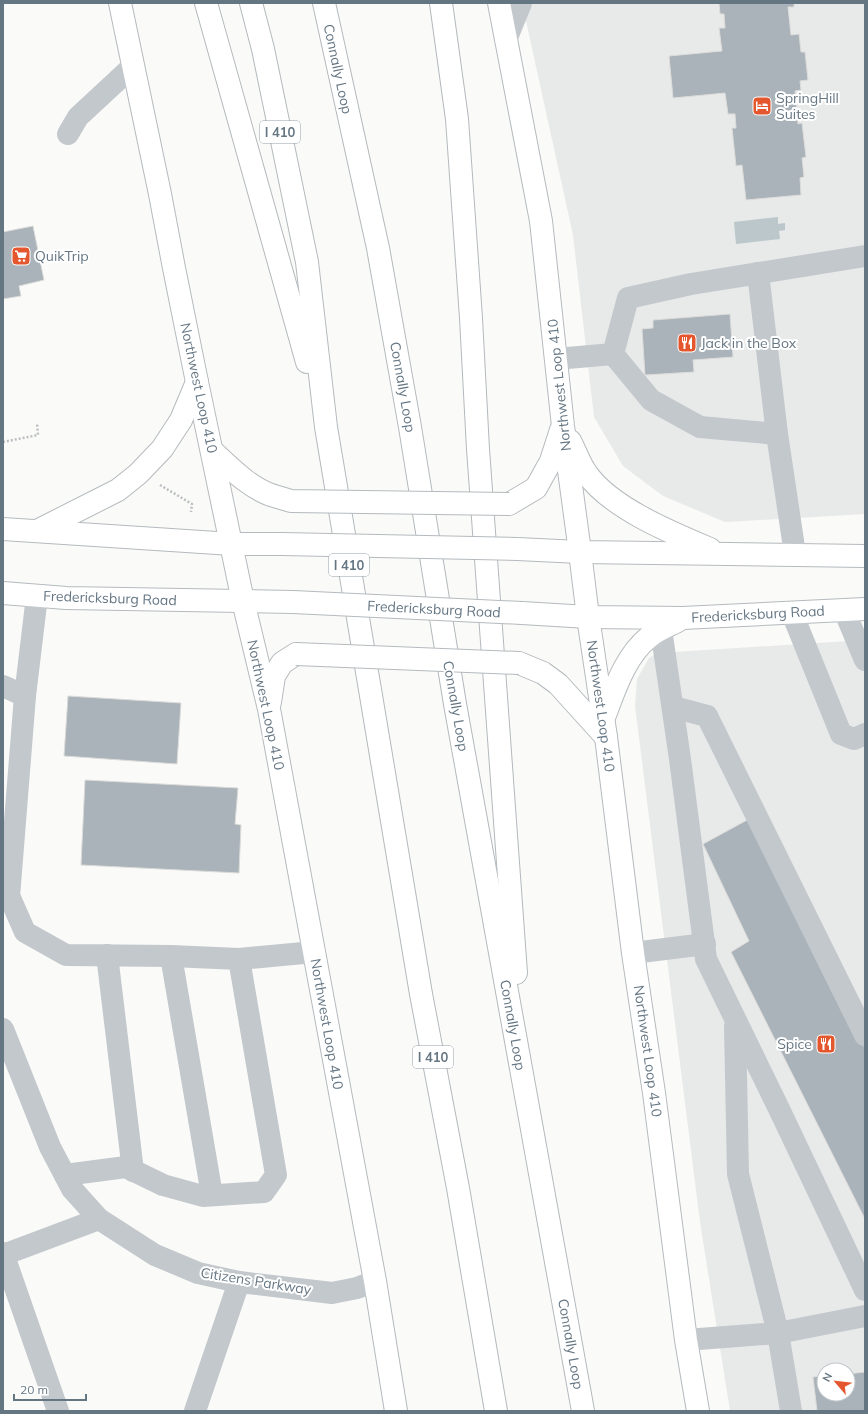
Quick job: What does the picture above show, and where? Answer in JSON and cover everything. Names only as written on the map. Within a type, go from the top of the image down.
[{"type":"main road","name":"Northwest Loop 410","points":[[120,3],[243,601],[269,709],[375,1282],[396,1411]]},
{"type":"main road","points":[[206,3],[326,427]]},
{"type":"main road","name":"I 410","points":[[251,3],[263,49],[306,262],[326,427],[421,994],[458,1188],[496,1411]]},
{"type":"main road","name":"Connally Loop","points":[[324,3],[380,264],[410,427],[455,704],[583,1411]]},
{"type":"main road","points":[[441,3],[457,119],[471,318],[479,465],[525,1090]]},
{"type":"main road","name":"Northwest Loop 410","points":[[499,3],[541,221],[563,426],[588,617],[633,953],[654,1093],[686,1340],[698,1411]]},
{"type":"main road","points":[[38,531],[118,490],[138,474],[162,449],[181,420],[197,382]]},
{"type":"main road","points":[[212,451],[246,482],[260,491],[291,501],[509,504],[536,488],[551,461],[563,426]]},
{"type":"main road","points":[[563,426],[587,474],[604,492],[626,507],[666,530],[719,553]]},
{"type":"main road","points":[[3,528],[232,544],[580,552],[865,556]]},
{"type":"main road","name":"Fredericksburg Road","points":[[3,593],[66,598],[293,602],[588,617],[683,618],[855,609]]},
{"type":"main road","points":[[269,709],[274,676],[282,663],[296,654],[519,663],[543,673],[558,684],[604,728],[625,667],[635,652],[649,637],[683,618]]},
{"type":"street","points":[[506,40],[521,3]]},
{"type":"street","points":[[68,134],[78,116],[133,66]]},
{"type":"street","points":[[614,354],[628,298],[691,284],[865,256]]},
{"type":"street","points":[[758,274],[777,434],[795,554]]},
{"type":"street","points":[[556,359],[614,354]]},
{"type":"street","points":[[614,354],[651,400],[700,427],[777,434]]},
{"type":"street","points":[[37,596],[25,696],[5,893],[25,932],[66,955],[171,956],[238,960],[314,952]]},
{"type":"street","points":[[855,609],[865,660]]},
{"type":"street","points":[[792,613],[841,734],[854,739],[865,734]]},
{"type":"street","points":[[661,629],[673,707],[706,959],[865,1290]]},
{"type":"street","points":[[3,686],[25,696]]},
{"type":"street","points":[[673,707],[708,716],[865,1035]]},
{"type":"street","points":[[633,953],[705,944]]},
{"type":"street","points":[[107,955],[134,1171]]},
{"type":"street","points":[[171,956],[212,1195]]},
{"type":"street","points":[[65,1175],[126,1167],[163,1185],[203,1196],[264,1192],[276,1175],[238,960]]},
{"type":"street","points":[[735,1019],[738,1174],[778,1333],[791,1411]]},
{"type":"street","name":"Citizens Parkway","points":[[3,1029],[7,1051],[50,1147],[72,1189],[99,1219],[156,1255],[198,1273],[239,1282],[332,1293],[358,1288],[375,1282]]},
{"type":"street","points":[[58,1411],[3,1254],[99,1219]]},
{"type":"street","points":[[195,1411],[239,1282]]},
{"type":"street","points":[[686,1340],[778,1333],[865,1316]]},
{"type":"path","points":[[3,442],[38,435],[37,423]]},
{"type":"path","points":[[155,482],[192,504]]},
{"type":"path","points":[[192,504],[197,502]]},
{"type":"path","points":[[192,504],[192,512]]},
{"type":"shaded area","points":[[522,3],[865,3],[865,514],[725,522],[663,496],[623,466],[594,417],[573,235]]},
{"type":"shaded area","points":[[778,217],[778,224],[785,223],[785,230],[779,231],[780,239],[736,244],[734,222]]},
{"type":"shaded area","points":[[865,640],[865,1411],[730,1411],[700,1222],[635,706],[637,679],[649,658],[658,653]]},
{"type":"building","name":"SpringHill Suites","points":[[719,3],[794,3],[794,7],[788,7],[791,35],[799,34],[801,52],[805,52],[808,80],[800,81],[801,90],[795,91],[798,124],[802,123],[806,157],[802,158],[804,177],[800,178],[801,195],[746,200],[742,165],[736,166],[732,128],[736,128],[735,114],[728,114],[725,93],[673,98],[669,56],[722,51],[719,28],[725,28],[724,14],[720,14]]},
{"type":"building","name":"QuikTrip","points":[[33,226],[44,280],[19,286],[21,296],[3,299],[3,232]]},
{"type":"building","name":"Jack in the Box","points":[[730,314],[733,357],[693,360],[694,372],[645,375],[642,329],[653,328],[653,320]]},
{"type":"building","points":[[68,696],[181,703],[177,764],[64,756]]},
{"type":"building","points":[[85,780],[238,788],[235,824],[241,825],[239,873],[81,865]]},
{"type":"building","points":[[749,819],[865,1048],[865,1219],[731,952],[749,941],[703,844]]},
{"type":"building","points":[[865,1372],[865,1411],[817,1411],[813,1377],[816,1377],[816,1402],[856,1402],[856,1373]]},
{"type":"place","name":"SpringHill Suites","points":[[762,106]]},
{"type":"place","name":"QuikTrip","points":[[21,256]]},
{"type":"place","name":"Jack in the Box","points":[[687,343]]},
{"type":"place","name":"Spice","points":[[826,1044]]}]
